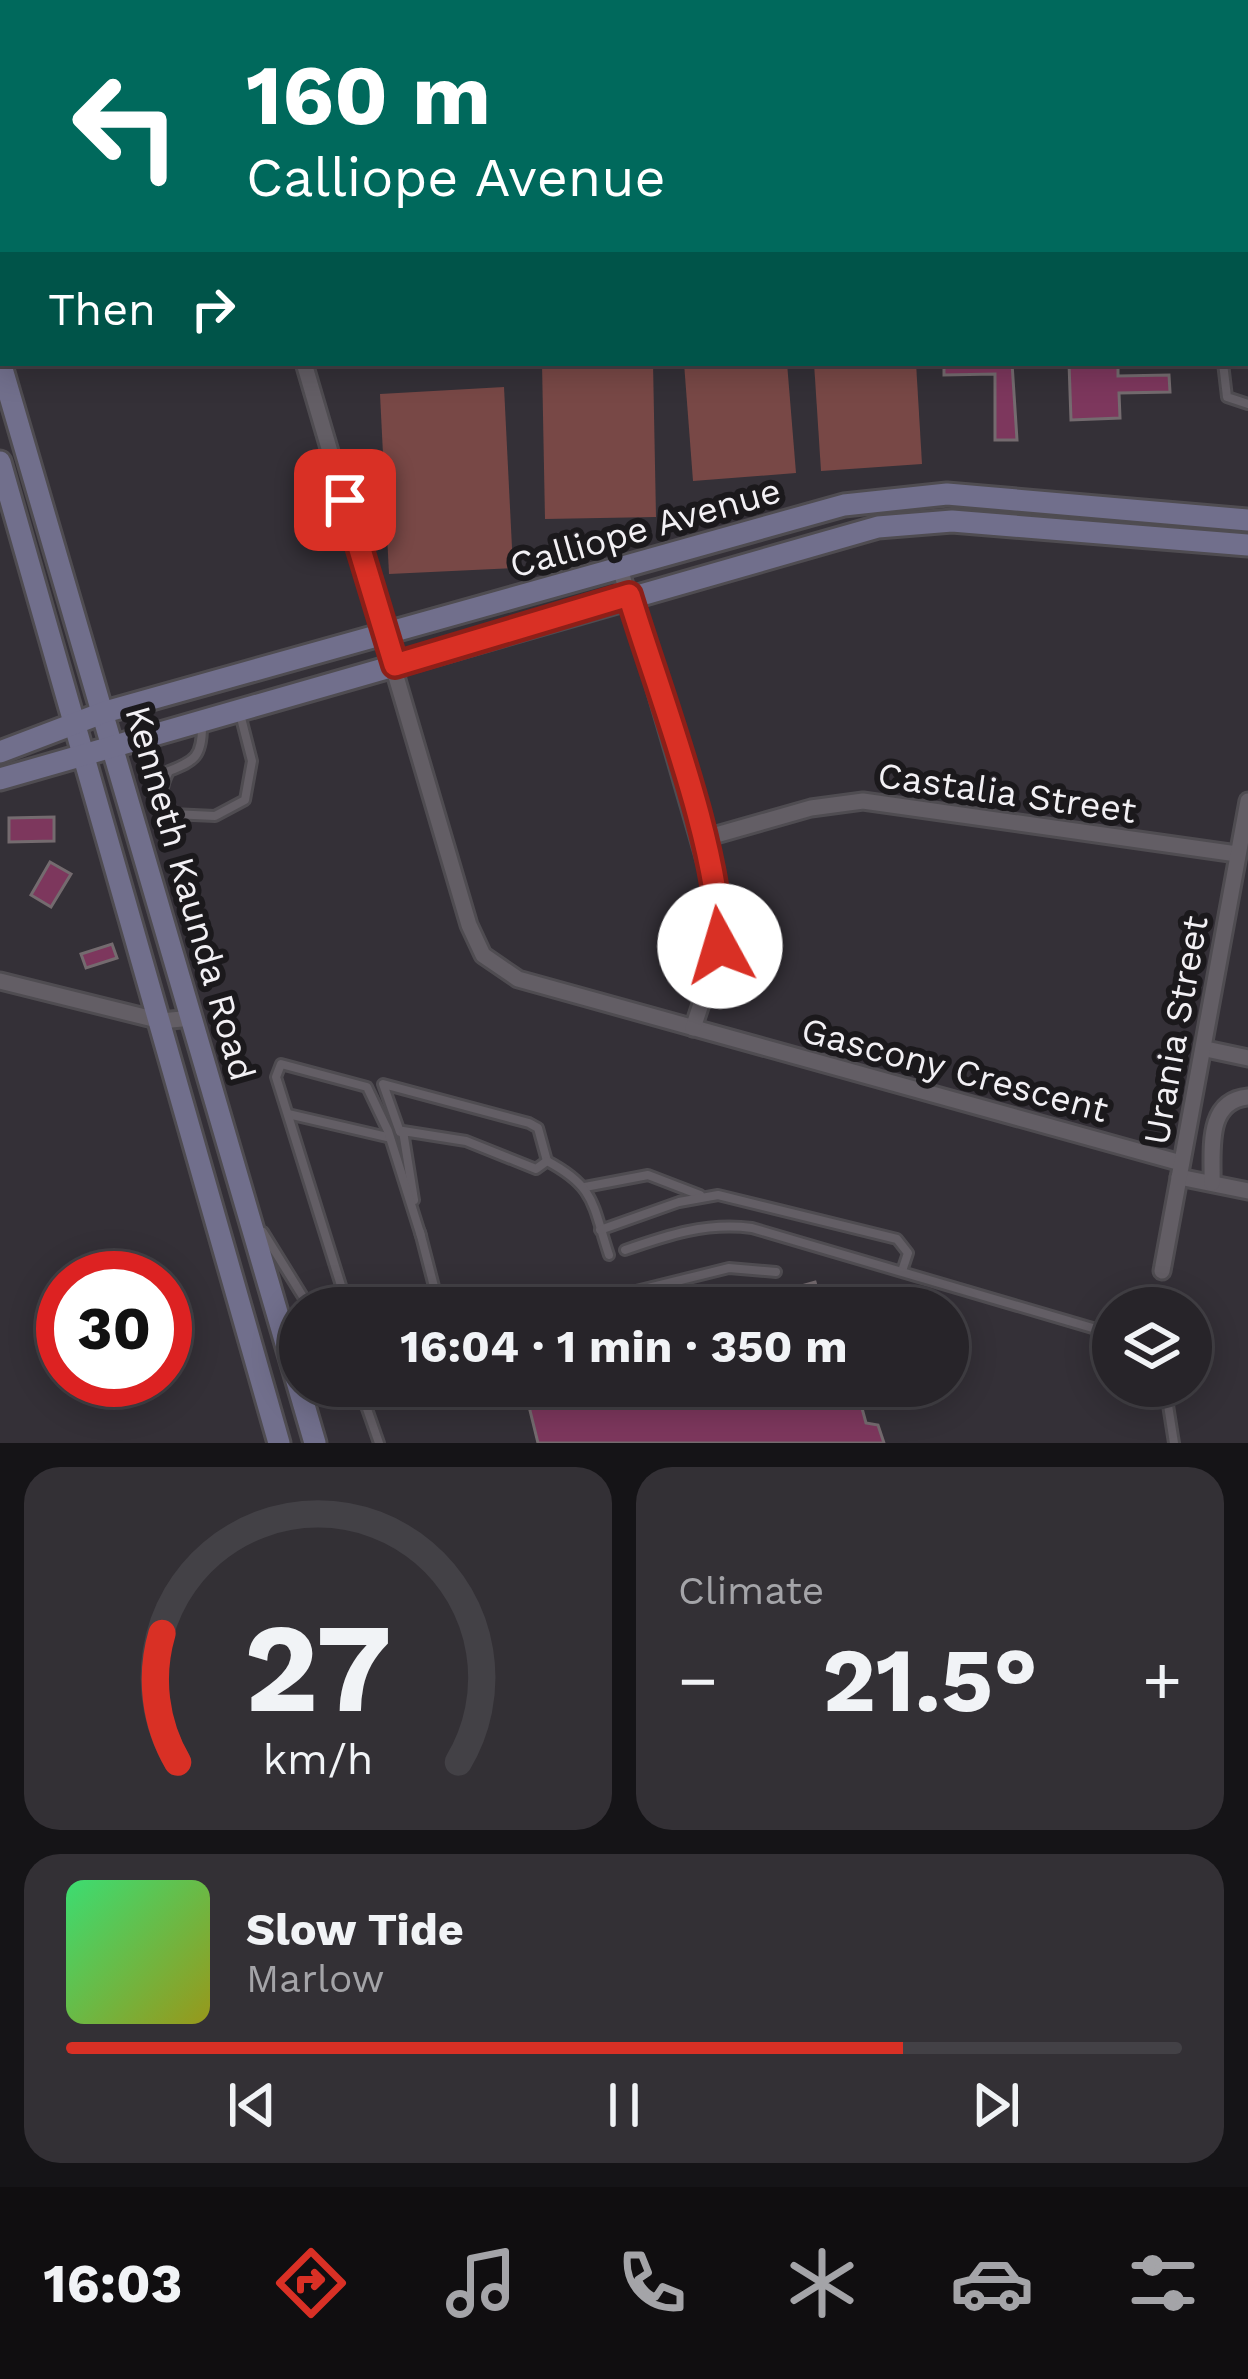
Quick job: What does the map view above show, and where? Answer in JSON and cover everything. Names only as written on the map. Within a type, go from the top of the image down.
[{"type":"street","name":"Gascony Crescent","points":[[305,366],[469,925],[483,956],[518,979],[1248,1191]]},
{"type":"street","name":"Kenneth Kaunda Road","points":[[4,391],[115,745],[315,1443]]},
{"type":"street","name":"Kenneth Kaunda Road","points":[[0,462],[279,1443]]},
{"type":"street","name":"Calliope Avenue","points":[[0,752],[105,712],[844,505],[888,498],[982,496],[1248,520]]},
{"type":"street","name":"Calliope Avenue","points":[[0,779],[115,745],[202,726],[831,538],[921,522],[1248,545]]},
{"type":"street","points":[[620,568],[716,898],[720,946],[693,1028]]},
{"type":"street","name":"Castalia Street","points":[[701,839],[828,804],[862,801],[1237,854]]},
{"type":"street","name":"Urania Street","points":[[1162,1271],[1248,805]]},
{"type":"street","points":[[0,981],[161,1022],[192,1018]]},
{"type":"street","points":[[1206,1049],[1248,1058]]},
{"type":"street","points":[[1212,1184],[1214,1122],[1224,1107],[1248,1096]]},
{"type":"lane","points":[[1223,366],[1227,398],[1248,404]]},
{"type":"lane","points":[[202,726],[202,748],[196,760],[169,771],[162,786],[162,801],[172,814],[214,816],[245,800],[252,761],[240,714]]},
{"type":"lane","points":[[342,1287],[275,1077],[281,1064],[367,1087],[388,1136],[435,1287]]},
{"type":"lane","points":[[421,1236],[400,1132],[383,1084],[538,1128],[547,1161],[578,1176],[586,1186],[609,1255]]},
{"type":"lane","points":[[288,1114],[388,1136]]},
{"type":"lane","points":[[400,1132],[466,1141],[536,1169],[547,1161]]},
{"type":"lane","points":[[586,1186],[648,1174],[702,1196],[748,1199],[897,1239],[908,1253],[902,1271]]},
{"type":"lane","points":[[601,1230],[702,1196]]},
{"type":"lane","points":[[246,1205],[297,1287]]},
{"type":"lane","points":[[625,1250],[722,1225],[902,1271],[1092,1328]]},
{"type":"lane","points":[[652,1287],[729,1268],[776,1272]]},
{"type":"lane","points":[[367,1407],[379,1443]]},
{"type":"lane","points":[[1168,1407],[1174,1443]]},
{"type":"shaded area","points":[[542,366],[653,366],[656,517],[545,519]]},
{"type":"shaded area","points":[[684,366],[787,366],[796,473],[693,481]]},
{"type":"shaded area","points":[[814,366],[916,366],[922,464],[821,471]]},
{"type":"shaded area","points":[[504,387],[513,568],[389,574],[380,394]]},
{"type":"building","points":[[944,366],[1012,366],[1017,440],[995,440],[995,374],[944,375]]},
{"type":"building","points":[[1069,366],[1118,366],[1118,376],[1169,375],[1170,392],[1119,393],[1120,418],[1071,420]]},
{"type":"building","points":[[54,817],[54,841],[9,842],[9,818]]},
{"type":"building","points":[[50,862],[71,874],[51,907],[31,895]]},
{"type":"building","points":[[112,944],[117,958],[86,968],[81,954]]},
{"type":"building","points":[[529,1407],[862,1407],[866,1423],[878,1425],[884,1443],[538,1443]]},
{"type":"route","points":[[345,500],[395,665],[629,595],[701,839],[716,898],[720,946]]}]
